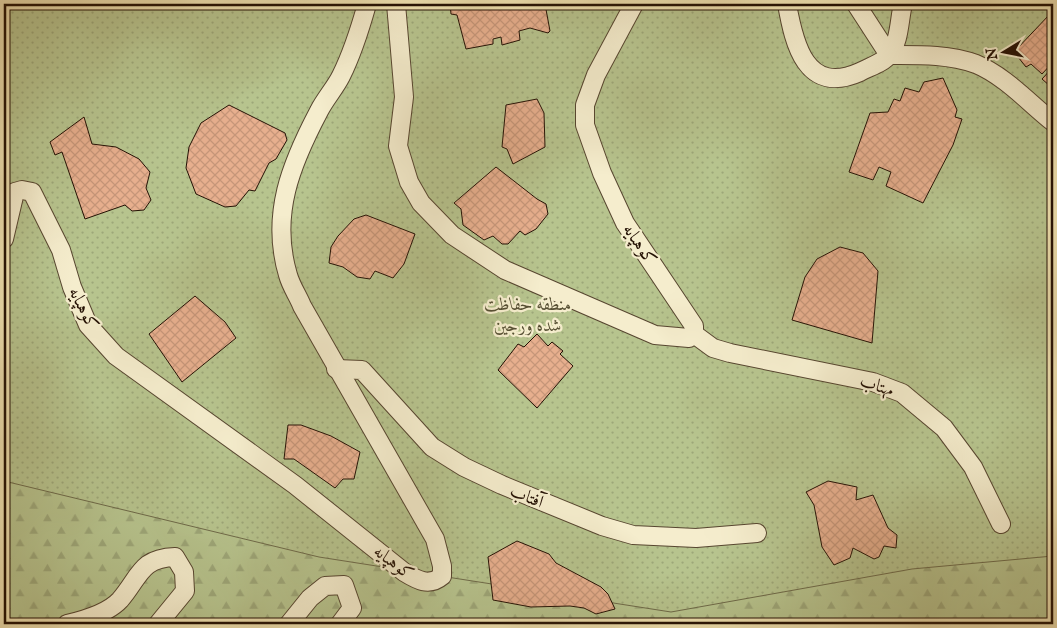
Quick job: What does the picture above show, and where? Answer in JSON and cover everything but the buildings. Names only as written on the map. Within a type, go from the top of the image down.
[{"type":"street","name":"کوهپایه","points":[[4,238],[15,192],[22,190],[32,192],[61,250],[72,287],[88,325],[116,356],[295,485],[404,572],[418,581],[430,583],[437,580],[442,576],[442,566],[435,539],[336,369],[288,276],[281,244],[281,216],[285,188],[319,110],[344,69],[356,43],[367,4]]},
{"type":"street","points":[[396,4],[404,97],[398,146],[408,182],[421,203],[452,235],[505,270],[655,335],[689,338],[694,334]]},
{"type":"street","name":"کوهپایه","points":[[634,4],[596,75],[585,105],[585,125],[602,173],[625,223],[689,315],[694,326],[694,334]]},
{"type":"street","points":[[787,4],[792,32],[802,59],[822,76],[835,78],[849,76],[877,64],[889,55],[898,39],[903,4]]},
{"type":"street","points":[[856,4],[889,55]]},
{"type":"street","points":[[889,55],[938,55],[977,65],[1005,82],[1053,122]]},
{"type":"street","name":"مهتاب","points":[[694,334],[713,348],[730,353],[873,382],[902,393],[944,428],[973,467],[1001,524]]},
{"type":"street","name":"آفتاب","points":[[336,369],[362,370],[432,447],[464,468],[602,526],[633,535],[687,538],[757,534]]},
{"type":"street","points":[[67,624],[87,620],[119,601],[139,572],[158,558],[175,557],[184,572],[185,591],[158,624]]},
{"type":"street","points":[[290,624],[310,598],[325,586],[344,585],[352,608],[340,624]]},
{"type":"green space","name":"منطقه حفاظت شده ورجین","points":[[4,4],[1053,4],[1053,624],[4,624]]},
{"type":"green space","points":[[4,481],[319,557],[671,612],[912,569],[1053,556],[1053,624],[4,624]]}]
